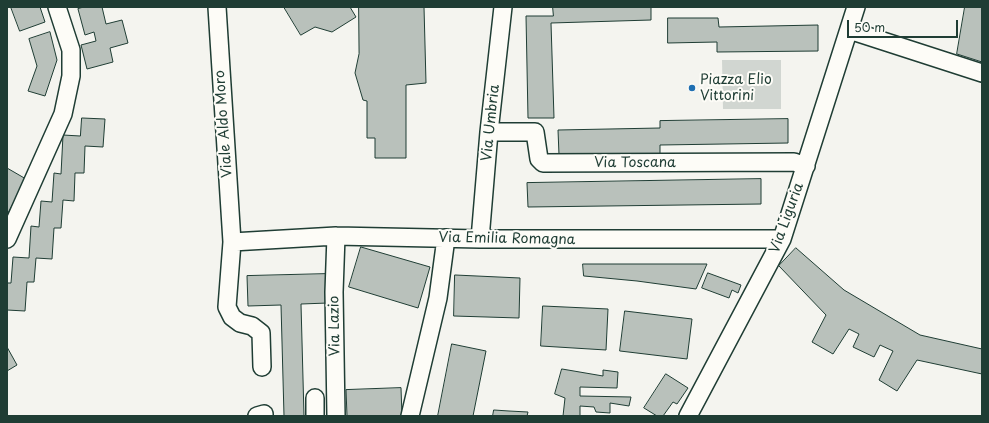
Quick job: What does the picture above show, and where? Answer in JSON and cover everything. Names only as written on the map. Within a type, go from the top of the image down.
[{"type":"street","points":[[7,239],[63,114],[71,76],[71,50],[57,7]]},
{"type":"street","name":"Viale Aldo Moro","points":[[217,7],[232,242],[227,307],[232,317],[240,323],[252,326],[261,333],[262,367]]},
{"type":"street","name":"Via Umbria","points":[[480,239],[489,132],[503,7]]},
{"type":"street","name":"Via Liguria","points":[[688,416],[782,240],[849,30],[854,8]]},
{"type":"street","points":[[849,30],[982,73]]},
{"type":"street","name":"Via Toscana","points":[[489,132],[535,132],[539,159],[543,163],[794,162],[806,166]]},
{"type":"street","name":"Via Emilia Romagna","points":[[232,242],[336,236],[480,239],[782,240]]},
{"type":"street","name":"Via Lazio","points":[[336,236],[334,292],[336,416]]},
{"type":"street","points":[[410,416],[438,298],[446,238]]},
{"type":"street","points":[[315,398],[315,416]]},
{"type":"shaded area","points":[[722,60],[781,60],[781,109],[723,109]]},
{"type":"building","points":[[11,7],[40,7],[45,22],[20,31]]},
{"type":"building","points":[[84,7],[102,7],[106,24],[122,20],[128,43],[110,48],[113,62],[87,69],[81,45],[96,41],[94,32],[85,35],[78,9]]},
{"type":"building","points":[[284,7],[350,7],[356,17],[332,32],[315,27],[301,35]]},
{"type":"building","points":[[359,7],[424,7],[426,83],[406,85],[406,158],[375,158],[375,138],[367,138],[367,101],[363,100],[355,73],[359,54]]},
{"type":"building","points":[[553,7],[651,7],[651,20],[551,23],[554,118],[528,118],[526,16],[553,16]]},
{"type":"building","points":[[965,7],[982,7],[982,62],[957,54]]},
{"type":"building","points":[[668,18],[718,18],[719,27],[818,25],[818,51],[717,52],[717,42],[668,43]]},
{"type":"building","points":[[50,32],[57,60],[45,96],[28,91],[37,66],[29,39]]},
{"type":"building","points":[[82,118],[105,119],[103,147],[85,146],[84,173],[75,173],[74,201],[63,200],[61,228],[54,228],[52,259],[36,258],[34,282],[27,282],[25,311],[7,310],[7,283],[11,283],[13,257],[29,258],[31,226],[39,227],[41,201],[52,202],[54,173],[61,174],[63,135],[80,136]]},
{"type":"building","points":[[788,119],[788,143],[660,145],[660,154],[559,155],[558,130],[660,128],[660,121]]},
{"type":"building","points":[[7,168],[26,179],[7,215]]},
{"type":"building","points":[[761,179],[761,204],[528,207],[527,183]]},
{"type":"building","points":[[361,247],[430,267],[418,308],[349,287]]},
{"type":"building","points":[[796,248],[844,290],[920,335],[982,349],[982,374],[917,360],[897,391],[879,380],[893,351],[880,345],[874,357],[853,347],[859,334],[849,329],[833,354],[812,342],[826,315],[779,266]]},
{"type":"building","points":[[583,264],[707,264],[696,289],[584,276]]},
{"type":"building","points":[[708,273],[741,285],[738,293],[732,290],[729,298],[702,288]]},
{"type":"building","points":[[327,274],[328,303],[301,304],[304,416],[284,416],[281,305],[248,306],[247,276]]},
{"type":"building","points":[[455,275],[520,278],[519,318],[454,316]]},
{"type":"building","points":[[543,306],[608,309],[606,350],[541,346]]},
{"type":"building","points":[[625,311],[692,319],[687,359],[620,351]]},
{"type":"building","points":[[452,344],[486,351],[473,416],[438,416]]},
{"type":"building","points":[[7,347],[17,365],[7,371]]},
{"type":"building","points":[[562,369],[603,376],[603,370],[618,372],[617,388],[580,387],[580,396],[631,397],[629,406],[610,403],[610,413],[596,412],[594,407],[580,406],[580,416],[563,416],[565,398],[555,394]]},
{"type":"building","points":[[666,374],[688,388],[677,404],[673,402],[663,416],[657,416],[644,408]]},
{"type":"building","points":[[401,388],[402,416],[347,416],[346,390]]},
{"type":"building","points":[[494,410],[528,412],[527,416],[493,416]]},
{"type":"place","name":"Piazza Elio Vittorini","points":[[692,88]]}]
